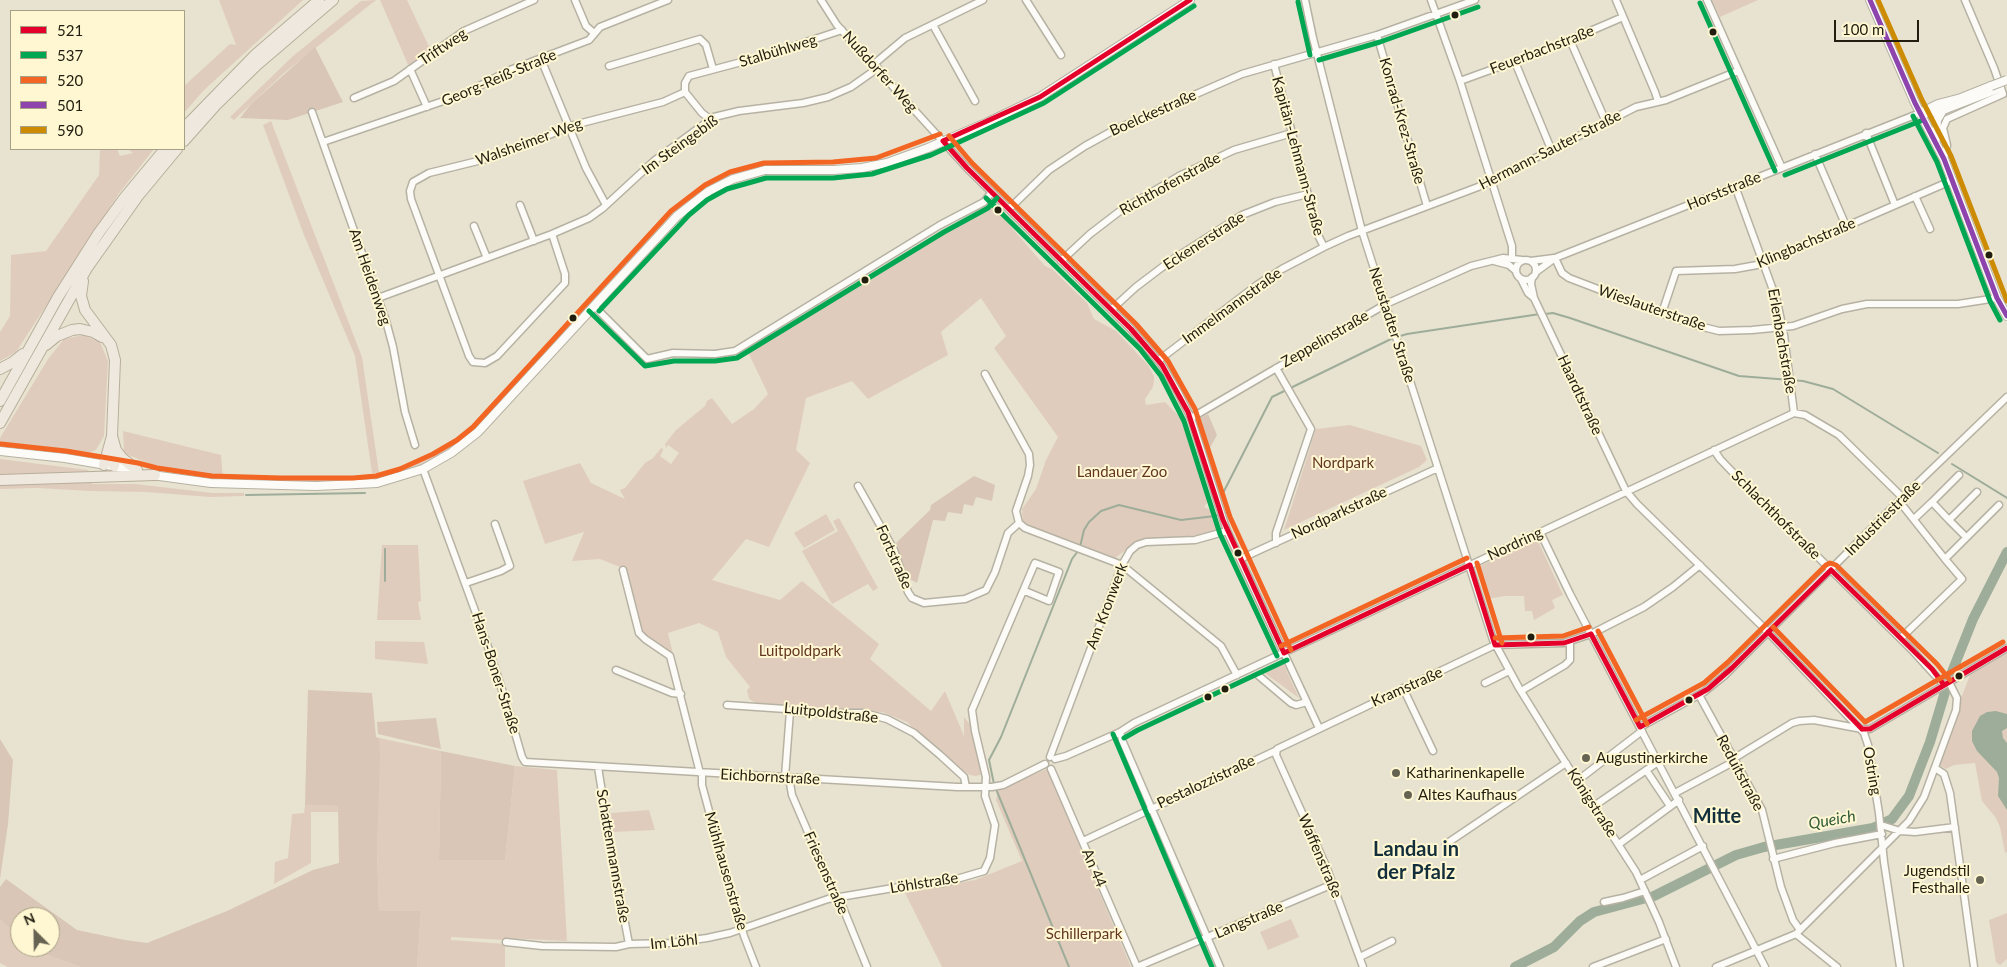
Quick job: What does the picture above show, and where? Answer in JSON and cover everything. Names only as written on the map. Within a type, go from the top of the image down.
[{"type":"highway","points":[[185,127],[244,66],[319,0]]},
{"type":"highway","points":[[185,140],[257,65],[333,0]]},
{"type":"highway","points":[[0,423],[4,409],[32,344],[71,276],[125,197],[164,150]]},
{"type":"highway","points":[[4,409],[38,356],[88,268],[138,196],[176,150]]},
{"type":"highway","points":[[88,268],[81,290],[82,304],[88,316],[111,345],[115,367],[109,465]]},
{"type":"highway","points":[[38,356],[51,340],[63,332],[72,330],[80,329],[93,332],[111,345]]},
{"type":"highway","points":[[0,369],[19,358],[32,344]]},
{"type":"highway","points":[[112,436],[116,450],[122,458],[138,470]]},
{"type":"highway","points":[[109,465],[116,450]]},
{"type":"highway","points":[[0,480],[155,475]]},
{"type":"street","name":"Triftweg","points":[[354,98],[390,83],[464,31],[534,0]]},
{"type":"street","points":[[574,0],[586,26],[594,33]]},
{"type":"street","name":"Georg-Reiß-Straße","points":[[323,142],[464,94],[510,70],[589,40],[600,27],[656,2],[668,0]]},
{"type":"street","name":"Nußdorfer Weg","points":[[821,0],[842,30],[991,192],[1112,309],[1159,360],[1191,418],[1227,531],[1319,728]]},
{"type":"street","name":"Im Steingebiß","points":[[378,298],[579,223],[606,205],[654,162],[710,119],[725,113],[803,103],[828,97],[851,87],[905,38],[983,0]]},
{"type":"street","points":[[1026,0],[1061,55]]},
{"type":"street","points":[[0,451],[65,458],[138,470],[155,475],[211,483],[316,486],[365,484],[403,476],[422,469],[452,453],[478,432],[684,209],[703,194],[724,182],[765,170],[833,170],[871,166],[887,163],[944,141],[1040,97],[1190,0]]},
{"type":"street","name":"Neustadter Straße","points":[[1305,0],[1362,231],[1495,645]]},
{"type":"street","points":[[1431,0],[1460,81],[1512,246],[1512,259]]},
{"type":"street","name":"Boelckestraße","points":[[1009,209],[1049,170],[1097,138],[1223,82],[1274,64],[1377,35],[1475,0]]},
{"type":"street","points":[[1616,0],[1656,92],[1658,101]]},
{"type":"street","points":[[1707,0],[1782,168]]},
{"type":"street","points":[[1870,0],[1920,113],[1944,159],[1997,298],[2007,316]]},
{"type":"street","points":[[1944,159],[1947,145],[1943,128],[1945,121],[1950,116],[2003,94],[1965,0]]},
{"type":"street","name":"Feuerbachstraße","points":[[1460,81],[1515,62],[1623,17]]},
{"type":"street","points":[[933,25],[975,101]]},
{"type":"street","name":"Stalbühlweg","points":[[685,92],[685,83],[689,76],[764,56],[842,30]]},
{"type":"street","name":"Konrad-Krez-Straße","points":[[1377,35],[1427,206]]},
{"type":"street","points":[[609,66],[700,39],[706,45],[713,69]]},
{"type":"street","points":[[1570,40],[1606,122]]},
{"type":"street","points":[[541,59],[595,188],[606,205]]},
{"type":"street","points":[[1515,62],[1551,149]]},
{"type":"street","name":"Kapitän-Lehmann-Straße","points":[[1274,64],[1319,237],[1324,247]]},
{"type":"street","points":[[410,69],[427,107]]},
{"type":"street","name":"Hermann-Sauter-Straße","points":[[1362,231],[1478,187],[1636,107],[1658,101],[1738,71]]},
{"type":"street","name":"Horststraße","points":[[1920,113],[1932,113],[1943,110],[2007,80]]},
{"type":"street","name":"Horststraße","points":[[1521,278],[1527,280],[1556,258],[1920,113],[1938,104],[1962,100],[2007,85]]},
{"type":"street","points":[[685,92],[702,113],[710,119]]},
{"type":"street","name":"Walsheimer Weg","points":[[440,276],[410,199],[413,182],[429,173],[494,157],[600,117],[663,102],[685,92]]},
{"type":"street","points":[[1936,141],[1937,120],[1943,110]]},
{"type":"street","name":"Am Heidenweg","points":[[312,112],[391,338],[405,412],[415,445]]},
{"type":"street","name":"Richthofenstraße","points":[[1061,261],[1120,211],[1179,176],[1234,150],[1292,133]]},
{"type":"street","points":[[1866,133],[1895,204]]},
{"type":"street","points":[[1815,154],[1846,226]]},
{"type":"street","name":"Klingbachstraße","points":[[1662,313],[1676,271],[1735,269],[1764,262],[1953,180]]},
{"type":"street","name":"Erlenbachstraße","points":[[1735,186],[1777,301],[1794,413]]},
{"type":"street","points":[[594,306],[646,359],[673,353],[715,354],[735,351],[940,226],[984,202],[991,192]]},
{"type":"street","name":"Eckenerstraße","points":[[1112,309],[1136,287],[1169,262],[1242,215],[1275,202],[1308,194]]},
{"type":"street","points":[[1915,196],[1930,229]]},
{"type":"street","points":[[520,205],[534,241]]},
{"type":"street","points":[[474,226],[487,258]]},
{"type":"street","name":"Immelmannstraße","points":[[1159,360],[1258,284],[1324,247],[1362,231]]},
{"type":"street","points":[[440,276],[469,356],[473,362],[485,363],[503,352],[565,283],[565,274],[552,234]]},
{"type":"street","name":"Zeppelinstraße","points":[[1191,418],[1386,304],[1462,269],[1503,258],[1522,260]]},
{"type":"street","name":"Horststraße","points":[[1522,260],[1531,261],[1556,258]]},
{"type":"street","name":"Wieslauterstraße","points":[[1556,258],[1564,275],[1617,297],[1696,325],[1720,330],[1782,328],[1842,309],[1867,304],[1958,304],[1997,298]]},
{"type":"street","points":[[1516,271],[1517,264],[1522,260]]},
{"type":"street","points":[[1493,261],[1509,265],[1521,278]]},
{"type":"street","points":[[1531,261],[1535,266],[1534,274]]},
{"type":"street","name":"Haardtstraße","points":[[1534,274],[1531,284],[1534,298],[1626,491]]},
{"type":"street","name":"Haardtstraße","points":[[1521,278],[1528,293],[1534,298]]},
{"type":"street","points":[[1276,368],[1310,425],[1311,431],[1276,533],[1276,543]]},
{"type":"street","points":[[985,374],[1029,454],[1028,476],[1016,511],[1019,523],[1025,528],[1122,565],[1221,646],[1236,675]]},
{"type":"street","name":"Industriestraße","points":[[1578,781],[1641,729],[1699,695],[1724,676],[2007,397]]},
{"type":"street","points":[[1794,413],[1804,415],[1839,436],[1901,500],[1962,579],[1901,638]]},
{"type":"street","name":"Nordring","points":[[1052,758],[1120,732],[1134,723],[1794,413]]},
{"type":"street","name":"Schlachthofstraße","points":[[1714,450],[1720,459],[1947,684],[1958,698],[1958,704],[1920,805],[1900,831],[1798,932]]},
{"type":"street","name":"Nordparkstraße","points":[[1240,559],[1438,468]]},
{"type":"street","name":"Hans-Boner-Straße","points":[[422,469],[497,672],[525,762]]},
{"type":"street","points":[[1914,519],[1959,475]]},
{"type":"street","name":"Fortstraße","points":[[858,486],[894,550],[908,592],[912,598],[924,603],[965,600],[986,590],[995,572],[1008,532],[1019,523]]},
{"type":"street","name":"Ostring","points":[[1626,491],[1768,632],[1862,729],[1868,745],[1882,830],[1900,967]]},
{"type":"street","points":[[1949,520],[1977,492]]},
{"type":"street","points":[[1932,502],[1966,537]]},
{"type":"street","points":[[1945,559],[1999,505]]},
{"type":"street","points":[[466,584],[510,566],[495,524]]},
{"type":"street","name":"Am Kronwerk","points":[[1052,758],[1122,565],[1130,551],[1140,544],[1206,538],[1227,531]]},
{"type":"street","points":[[1540,532],[1591,634],[1765,967]]},
{"type":"street","points":[[992,787],[986,777],[974,731],[972,710],[1035,563],[1060,572],[1049,602],[1024,591]]},
{"type":"street","points":[[1495,645],[1570,642],[1591,634],[1649,604],[1700,565]]},
{"type":"street","name":"Mühlhausenstraße","points":[[623,570],[639,633],[670,656],[727,878],[756,967]]},
{"type":"street","points":[[1521,691],[1565,665],[1570,660],[1570,642]]},
{"type":"street","name":"Königstraße","points":[[1495,645],[1521,691],[1640,880],[1676,967]]},
{"type":"street","name":"Kramstraße","points":[[1319,728],[1495,645]]},
{"type":"street","points":[[1675,793],[1734,760],[1787,726],[1800,721],[1814,720],[1862,729],[1872,728],[2007,648]]},
{"type":"street","points":[[616,670],[672,693],[680,694]]},
{"type":"street","points":[[1485,683],[1509,671]]},
{"type":"street","points":[[1259,676],[1291,703],[1296,705],[1307,702]]},
{"type":"street","points":[[1403,688],[1433,751]]},
{"type":"street","name":"Reduitstraße","points":[[1699,695],[1762,810],[1772,856],[1798,932]]},
{"type":"street","name":"Luitpoldstraße","points":[[727,705],[786,708],[790,711],[864,714],[893,722],[914,734],[940,755],[964,777],[966,787]]},
{"type":"street","name":"Friesenstraße","points":[[790,711],[787,777],[792,794],[836,897],[841,903],[867,967]]},
{"type":"street","name":"Pestalozzistraße","points":[[1083,841],[1319,728]]},
{"type":"street","points":[[1120,732],[1220,967]]},
{"type":"street","name":"Waffenstraße","points":[[1277,749],[1333,884],[1363,967]]},
{"type":"street","points":[[1048,766],[1054,765],[1052,758]]},
{"type":"street","name":"Eichbornstraße","points":[[525,762],[966,787],[992,787],[1048,766]]},
{"type":"street","points":[[1594,806],[1658,762]]},
{"type":"street","points":[[1446,844],[1566,763]]},
{"type":"street","name":"An 44","points":[[1048,766],[1083,841],[1137,967]]},
{"type":"street","name":"Schattenmannstraße","points":[[598,767],[608,833],[629,944]]},
{"type":"street","points":[[1935,768],[1946,777],[1955,827],[1974,967]]},
{"type":"street","points":[[1646,770],[1670,806]]},
{"type":"street","name":"Löhlstraße","points":[[836,897],[917,884],[943,883],[984,871],[990,858],[995,825],[985,796],[992,787]]},
{"type":"street","points":[[1619,844],[1679,800]]},
{"type":"street","points":[[1772,856],[1882,830],[1915,832],[1955,827]]},
{"type":"street","points":[[1640,880],[1703,846]]},
{"type":"street","name":"Langstraße","points":[[1137,967],[1333,884]]},
{"type":"street","points":[[1604,902],[1646,892]]},
{"type":"street","name":"Im Löhl","points":[[506,942],[542,946],[610,947],[622,947],[629,944],[671,943],[707,938],[743,929],[836,897]]},
{"type":"street","points":[[1716,967],[1798,932],[1837,967]]},
{"type":"street","points":[[1593,967],[1666,939]]},
{"type":"street","points":[[1360,957],[1392,941]]},
{"type":"green space","points":[[219,0],[303,0],[204,90],[185,112],[185,85],[230,44],[236,45]]},
{"type":"green space","points":[[376,0],[284,73],[234,120],[230,117],[293,56],[361,1]]},
{"type":"green space","points":[[380,0],[407,0],[432,53],[410,69]]},
{"type":"green space","points":[[1712,0],[1758,0],[1720,17]]},
{"type":"green space","points":[[271,121],[362,357],[379,473],[372,473],[355,356],[304,235],[263,125]]},
{"type":"green space","points":[[100,150],[117,150],[120,156],[133,153],[129,150],[153,150],[120,192],[16,352],[0,361],[0,332],[10,316],[11,255],[46,251],[99,175]]},
{"type":"green space","name":"Luitpoldpark","points":[[993,206],[1045,266],[1052,269],[1087,303],[1094,319],[1116,331],[1148,365],[1154,376],[1154,381],[1153,387],[1145,399],[1146,405],[1165,402],[1180,417],[1200,467],[1209,500],[1204,507],[1211,510],[1219,530],[1201,535],[1151,539],[1134,544],[1115,558],[1023,523],[1022,509],[1036,489],[1046,460],[1058,437],[994,348],[1006,336],[981,298],[941,332],[948,355],[868,399],[852,381],[806,398],[796,450],[810,463],[769,547],[746,539],[712,580],[780,600],[802,581],[879,644],[870,659],[931,711],[945,691],[964,736],[964,717],[977,733],[987,773],[976,776],[970,775],[949,762],[907,722],[882,712],[756,703],[749,699],[747,690],[750,687],[726,657],[718,632],[699,623],[668,633],[673,654],[643,636],[625,569],[600,559],[572,561],[584,532],[545,544],[523,481],[580,463],[591,483],[625,499],[620,490],[625,488],[645,463],[653,458],[662,447],[663,451],[660,456],[671,464],[679,453],[668,445],[666,448],[665,444],[676,430],[705,406],[707,401],[712,398],[732,424],[754,409],[768,394],[747,350],[829,302],[854,290],[861,283],[938,236]]},
{"type":"green space","points":[[83,335],[100,342],[108,361],[104,436],[96,450],[86,454],[0,445],[0,438],[48,359],[64,339]]},
{"type":"green space","name":"Nordpark","points":[[1350,425],[1421,446],[1427,460],[1419,467],[1284,530],[1316,429]]},
{"type":"green space","points":[[123,431],[221,455],[223,479],[162,469],[124,453]]},
{"type":"green space","points":[[462,437],[466,439],[420,467],[378,479],[377,476],[423,461]]},
{"type":"green space","points":[[0,459],[88,470],[89,474],[0,475]]},
{"type":"green space","points":[[230,476],[373,476],[374,480],[348,483],[233,481]]},
{"type":"green space","points":[[90,480],[92,484],[135,484],[213,493],[244,493],[244,496],[211,497],[146,492],[37,488],[0,489],[0,483]]},
{"type":"green space","points":[[826,514],[835,530],[804,548],[794,533]]},
{"type":"green space","points":[[839,518],[878,588],[873,591],[868,584],[832,604],[802,551],[838,531],[833,521]]},
{"type":"green space","points":[[1537,539],[1563,595],[1552,600],[1555,608],[1534,620],[1532,611],[1525,611],[1524,596],[1505,596],[1487,599],[1478,567]]},
{"type":"green space","points":[[382,545],[418,545],[421,601],[418,602],[421,620],[377,620]]},
{"type":"green space","points":[[375,641],[424,642],[428,664],[375,659]]},
{"type":"green space","points":[[2007,653],[2007,852],[2005,853],[2000,827],[1996,818],[1982,801],[1975,763],[1954,765],[1946,769],[1936,763],[1970,675]]},
{"type":"green space","points":[[1283,663],[1299,698],[1262,671]]},
{"type":"green space","points":[[379,738],[441,751],[439,859],[505,860],[515,766],[557,770],[567,941],[451,937],[451,940],[505,944],[505,967],[417,967],[421,911],[379,911],[377,850]]},
{"type":"green space","name":"Schillerpark","points":[[1047,769],[1131,967],[942,967],[905,893],[975,880],[1022,861],[996,800],[999,789]]},
{"type":"green space","points":[[305,805],[338,806],[339,812],[311,812],[311,863],[274,884],[275,862],[288,858],[292,814],[304,813]]},
{"type":"green space","points":[[649,810],[655,830],[613,832],[611,813]]},
{"type":"green space","points":[[2007,913],[2007,959],[2000,965],[1996,962],[1989,920]]},
{"type":"green space","points":[[0,919],[10,928],[10,957],[53,957],[81,967],[8,967],[0,963]]},
{"type":"green space","points":[[1291,919],[1299,937],[1268,950],[1260,932]]},
{"type":"shaded area","points":[[315,47],[343,102],[288,120],[240,118],[251,104]]},
{"type":"shaded area","points":[[1208,414],[1217,435],[1207,453],[1195,421]]},
{"type":"shaded area","points":[[974,476],[995,485],[992,501],[976,497],[973,506],[964,504],[962,514],[948,512],[945,521],[933,520],[917,583],[908,578],[896,543],[930,510],[931,505]]},
{"type":"shaded area","points":[[308,690],[372,693],[380,757],[377,850],[379,911],[421,911],[417,967],[81,967],[53,957],[60,957],[60,918],[77,930],[147,943],[227,911],[313,870],[339,863],[338,806],[305,805]]},
{"type":"shaded area","points":[[1996,711],[2007,714],[2007,728],[2002,731],[2003,738],[2007,743],[2007,810],[1998,796],[1999,778],[1997,772],[1977,751],[1972,741],[1972,731],[1980,716],[1987,712]]},
{"type":"shaded area","points":[[436,718],[441,749],[378,734],[377,722]]},
{"type":"shaded area","points":[[0,739],[13,760],[8,824],[0,879]]},
{"type":"shaded area","points":[[441,751],[515,766],[505,860],[439,860]]},
{"type":"shaded area","points":[[6,879],[45,907],[10,907],[10,928],[0,919],[0,887]]},
{"type":"waterway","points":[[1545,314],[1553,313],[1570,318],[1739,376],[1803,381],[1833,389],[1938,453]]},
{"type":"waterway","points":[[1397,337],[1540,314]]},
{"type":"waterway","points":[[1080,547],[1084,530],[1089,522],[1101,511],[1119,505],[1181,520],[1215,516],[1228,512],[1222,495],[1272,397],[1391,339]]},
{"type":"waterway","points":[[1952,464],[2007,498]]},
{"type":"waterway","points":[[246,495],[365,493]]},
{"type":"waterway","points":[[385,549],[385,581]]},
{"type":"waterway","points":[[994,784],[989,760],[1001,737],[1072,559],[1078,551]]},
{"type":"waterway","name":"Queich","points":[[1515,967],[1554,947],[1580,921],[1594,912],[1654,896],[1736,855],[1764,847],[1873,828],[1892,819],[1909,796],[1930,742],[1948,682],[1973,619],[2007,552]]},
{"type":"waterway","points":[[996,789],[1069,967]]},
{"type":"transit line","name":"521","points":[[943,141],[1040,97],[1190,0]]},
{"type":"transit line","name":"501","points":[[1870,0],[1915,103],[1944,159],[1997,298],[2007,316]]},
{"type":"transit line","name":"590","points":[[1878,0],[1922,100],[1951,156],[2007,301]]},
{"type":"transit line","name":"537","points":[[1298,2],[1310,55]]},
{"type":"transit line","name":"537","points":[[1700,3],[1775,171]]},
{"type":"transit line","name":"537","points":[[599,311],[689,215],[707,200],[727,189],[766,178],[833,178],[872,174],[931,155],[1044,103],[1194,6]]},
{"type":"transit line","name":"537","points":[[1319,60],[1380,42],[1478,7]]},
{"type":"transit line","name":"537","points":[[1913,116],[1937,162],[1990,301],[2000,320]]},
{"type":"transit line","name":"537","points":[[1785,175],[1923,120]]},
{"type":"transit line","name":"520","points":[[1,444],[66,451],[212,476],[353,478],[376,476],[400,469],[433,454],[457,440],[473,427],[671,211],[705,185],[730,172],[764,163],[833,162],[876,158],[940,134]]},
{"type":"transit line","name":"520","points":[[949,136],[972,163],[1136,324],[1168,361],[1195,409],[1230,517],[1291,650]]},
{"type":"transit line","name":"521","points":[[943,141],[967,168],[1131,329],[1162,365],[1188,412],[1223,520],[1284,653]]},
{"type":"transit line","name":"537","points":[[986,198],[1140,349],[1161,376],[1184,421],[1220,534],[1277,656]]},
{"type":"transit line","name":"537","points":[[589,311],[645,366],[674,361],[715,361],[737,358],[944,232],[988,208],[997,198]]},
{"type":"transit line","name":"520","points":[[1281,646],[1467,558]]},
{"type":"transit line","name":"520","points":[[1477,563],[1502,643]]},
{"type":"transit line","name":"520","points":[[1636,720],[1704,683],[1830,563],[1836,565],[1937,664],[1950,680]]},
{"type":"transit line","name":"521","points":[[1470,565],[1495,645]]},
{"type":"transit line","name":"521","points":[[1284,653],[1470,565]]},
{"type":"transit line","name":"521","points":[[1831,570],[1932,669],[1944,685]]},
{"type":"transit line","name":"521","points":[[1640,727],[1708,689],[1732,668],[1831,570]]},
{"type":"transit line","name":"520","points":[[1495,638],[1563,636],[1589,627]]},
{"type":"transit line","name":"520","points":[[1773,627],[1865,722],[2003,642]]},
{"type":"transit line","name":"520","points":[[1598,631],[1647,724]]},
{"type":"transit line","name":"521","points":[[1768,632],[1862,729]]},
{"type":"transit line","name":"521","points":[[1591,634],[1640,727]]},
{"type":"transit line","name":"521","points":[[1495,645],[1564,643],[1591,634]]},
{"type":"transit line","name":"521","points":[[1862,729],[1870,729],[2007,648]]},
{"type":"transit line","name":"537","points":[[1124,738],[1287,660]]},
{"type":"transit line","name":"537","points":[[1113,734],[1212,967]]},
{"type":"place","name":"Augustinerkirche","points":[[1586,758]]},
{"type":"place","name":"Katharinenkapelle","points":[[1396,773]]},
{"type":"place","name":"Altes Kaufhaus","points":[[1408,795]]},
{"type":"place","name":"Jugendstil Festhalle","points":[[1980,880]]},
{"type":"district","name":"Mitte","points":[[1717,817]]},
{"type":"district","name":"Landau in der Pfalz","points":[[1416,862]]},
{"type":"park label","name":"Landauer Zoo","points":[[1122,472]]}]
